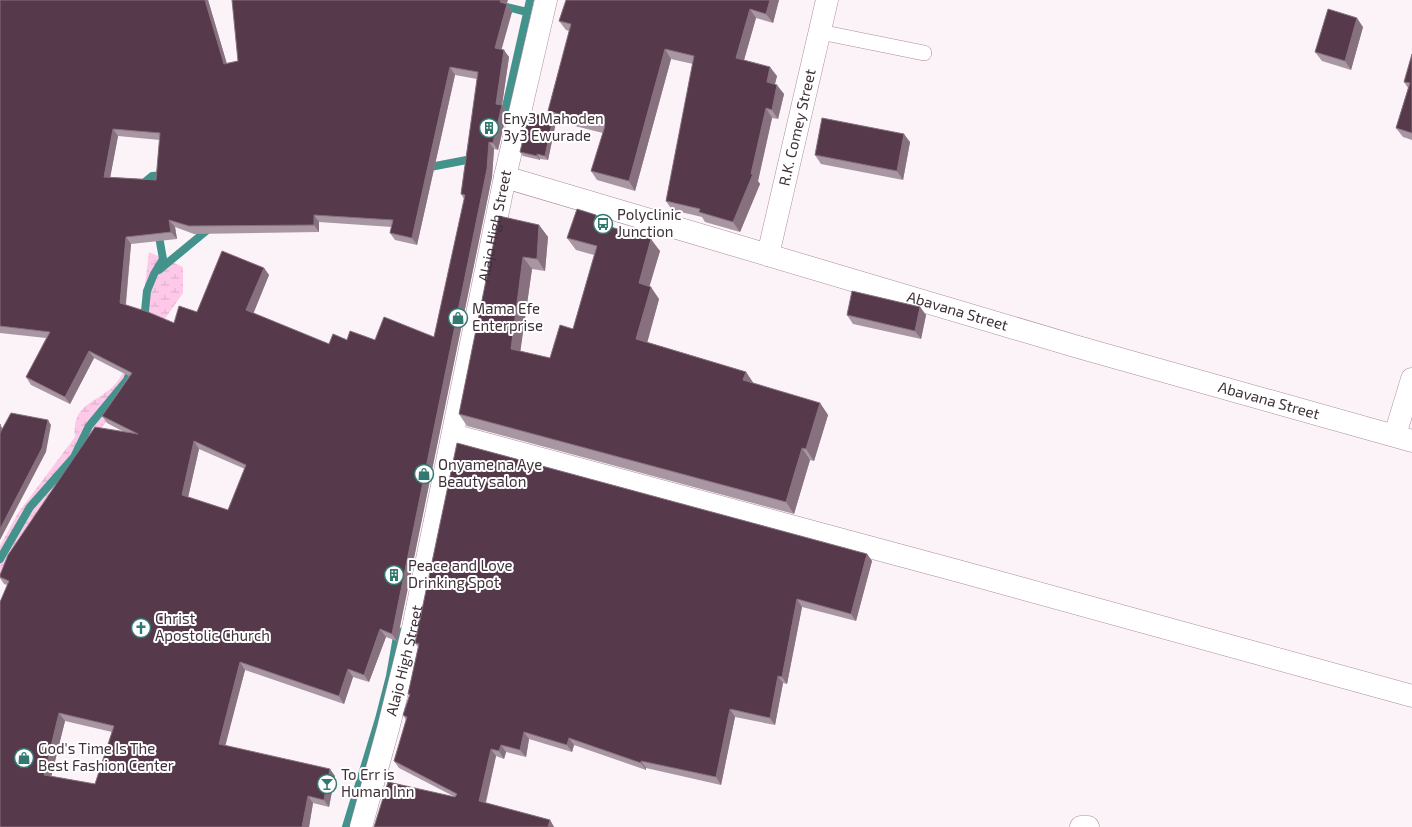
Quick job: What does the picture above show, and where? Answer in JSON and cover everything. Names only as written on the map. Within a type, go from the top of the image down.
[{"type":"street","name":"Alajo High Street","points":[[361,827],[413,628],[505,177],[546,0]]},
{"type":"street","name":"R.K. Comey Street","points":[[768,255],[827,0]]},
{"type":"street","name":"Abavana Street","points":[[505,177],[1078,347],[1403,438]]},
{"type":"street","points":[[1403,438],[1412,379]]},
{"type":"street","points":[[452,435],[962,572],[1412,696]]},
{"type":"street","points":[[1081,827],[1088,827]]},
{"type":"lane","points":[[820,32],[924,53]]},
{"type":"green space","points":[[149,252],[183,267],[183,293],[162,323],[131,385],[0,576],[0,546],[18,513],[75,437],[75,424],[78,415],[83,408],[114,385],[128,363],[141,316]]},
{"type":"building","points":[[0,0],[205,0],[224,64],[238,61],[232,0],[501,0],[500,2],[507,4],[495,48],[504,50],[496,104],[502,105],[493,143],[489,142],[487,169],[392,634],[380,629],[364,675],[348,669],[339,696],[240,662],[219,744],[330,769],[324,800],[308,796],[302,827],[0,827],[0,602],[9,581],[0,577],[0,575],[8,555],[95,427],[138,434],[102,416],[132,373],[89,351],[65,397],[26,377],[50,332],[0,326]],"holes":[[[450,67],[478,72],[461,194],[465,195],[434,337],[384,317],[375,340],[350,331],[347,340],[333,334],[329,344],[246,310],[264,268],[222,251],[197,312],[179,306],[174,323],[148,312],[120,303],[126,237],[171,232],[169,220],[189,226],[314,225],[314,215],[393,220],[390,233],[412,238]],[[113,129],[160,133],[156,180],[104,177]],[[194,441],[246,465],[228,510],[182,495]],[[59,713],[114,726],[95,784],[44,775]]]},
{"type":"building","points":[[566,0],[770,0],[766,14],[750,9],[736,58],[770,67],[767,82],[777,85],[772,110],[766,108],[751,174],[753,174],[733,222],[699,212],[700,209],[666,201],[694,56],[665,49],[629,181],[591,171],[605,126],[548,111],[571,24],[559,21]]},
{"type":"building","points":[[1328,9],[1357,18],[1345,61],[1315,52]]},
{"type":"building","points":[[1412,54],[1412,133],[1396,128],[1410,83],[1404,82]]},
{"type":"building","points":[[529,113],[553,118],[545,156],[537,154],[537,156],[520,152]]},
{"type":"building","points":[[822,118],[904,134],[897,171],[815,155]]},
{"type":"building","points":[[577,209],[596,215],[594,222],[651,239],[639,283],[651,287],[636,339],[746,372],[743,380],[820,403],[806,449],[802,448],[786,502],[459,414],[499,216],[539,225],[537,259],[523,257],[511,349],[550,358],[560,325],[573,329],[597,246],[567,238]]},
{"type":"building","points":[[852,291],[920,307],[915,331],[847,315]]},
{"type":"building","points":[[11,413],[48,420],[42,448],[0,529],[0,433]]},
{"type":"building","points":[[457,443],[867,554],[851,614],[797,599],[782,677],[778,676],[770,718],[730,709],[716,777],[641,761],[641,763],[569,738],[567,745],[524,732],[520,750],[501,745],[499,751],[491,749],[479,801],[550,820],[548,827],[374,827],[388,782],[455,797],[457,794],[394,761],[407,717],[403,715],[410,694],[408,694],[419,644],[415,643]]},
{"type":"waterway","points":[[503,120],[530,0]]},
{"type":"waterway","points":[[499,5],[527,12]]},
{"type":"waterway","points":[[425,168],[477,158]]},
{"type":"waterway","points":[[140,186],[152,176],[167,175]]},
{"type":"waterway","points":[[159,270],[211,227]]},
{"type":"waterway","points":[[144,321],[147,291],[154,274],[163,259],[158,231]]},
{"type":"waterway","points":[[0,559],[30,507],[74,457],[89,426],[127,380],[132,367]]},
{"type":"waterway","points":[[346,827],[379,719],[390,676],[398,631]]},
{"type":"place","name":"Eny3 Mahoden 3y3 Ewurade","points":[[489,128]]},
{"type":"place","name":"Polyclinic Junction","points":[[603,224]]},
{"type":"place","name":"Mama Efe Enterprise","points":[[458,318]]},
{"type":"place","name":"Onyame na Aye Beauty salon","points":[[424,474]]},
{"type":"place","name":"Peace and Love Drinking Spot","points":[[394,575]]},
{"type":"place","name":"Christ Apostolic Church","points":[[141,628]]},
{"type":"place","name":"God's Time Is The Best Fashion Center","points":[[24,758]]},
{"type":"place","name":"To Err is Human Inn","points":[[327,784]]}]
